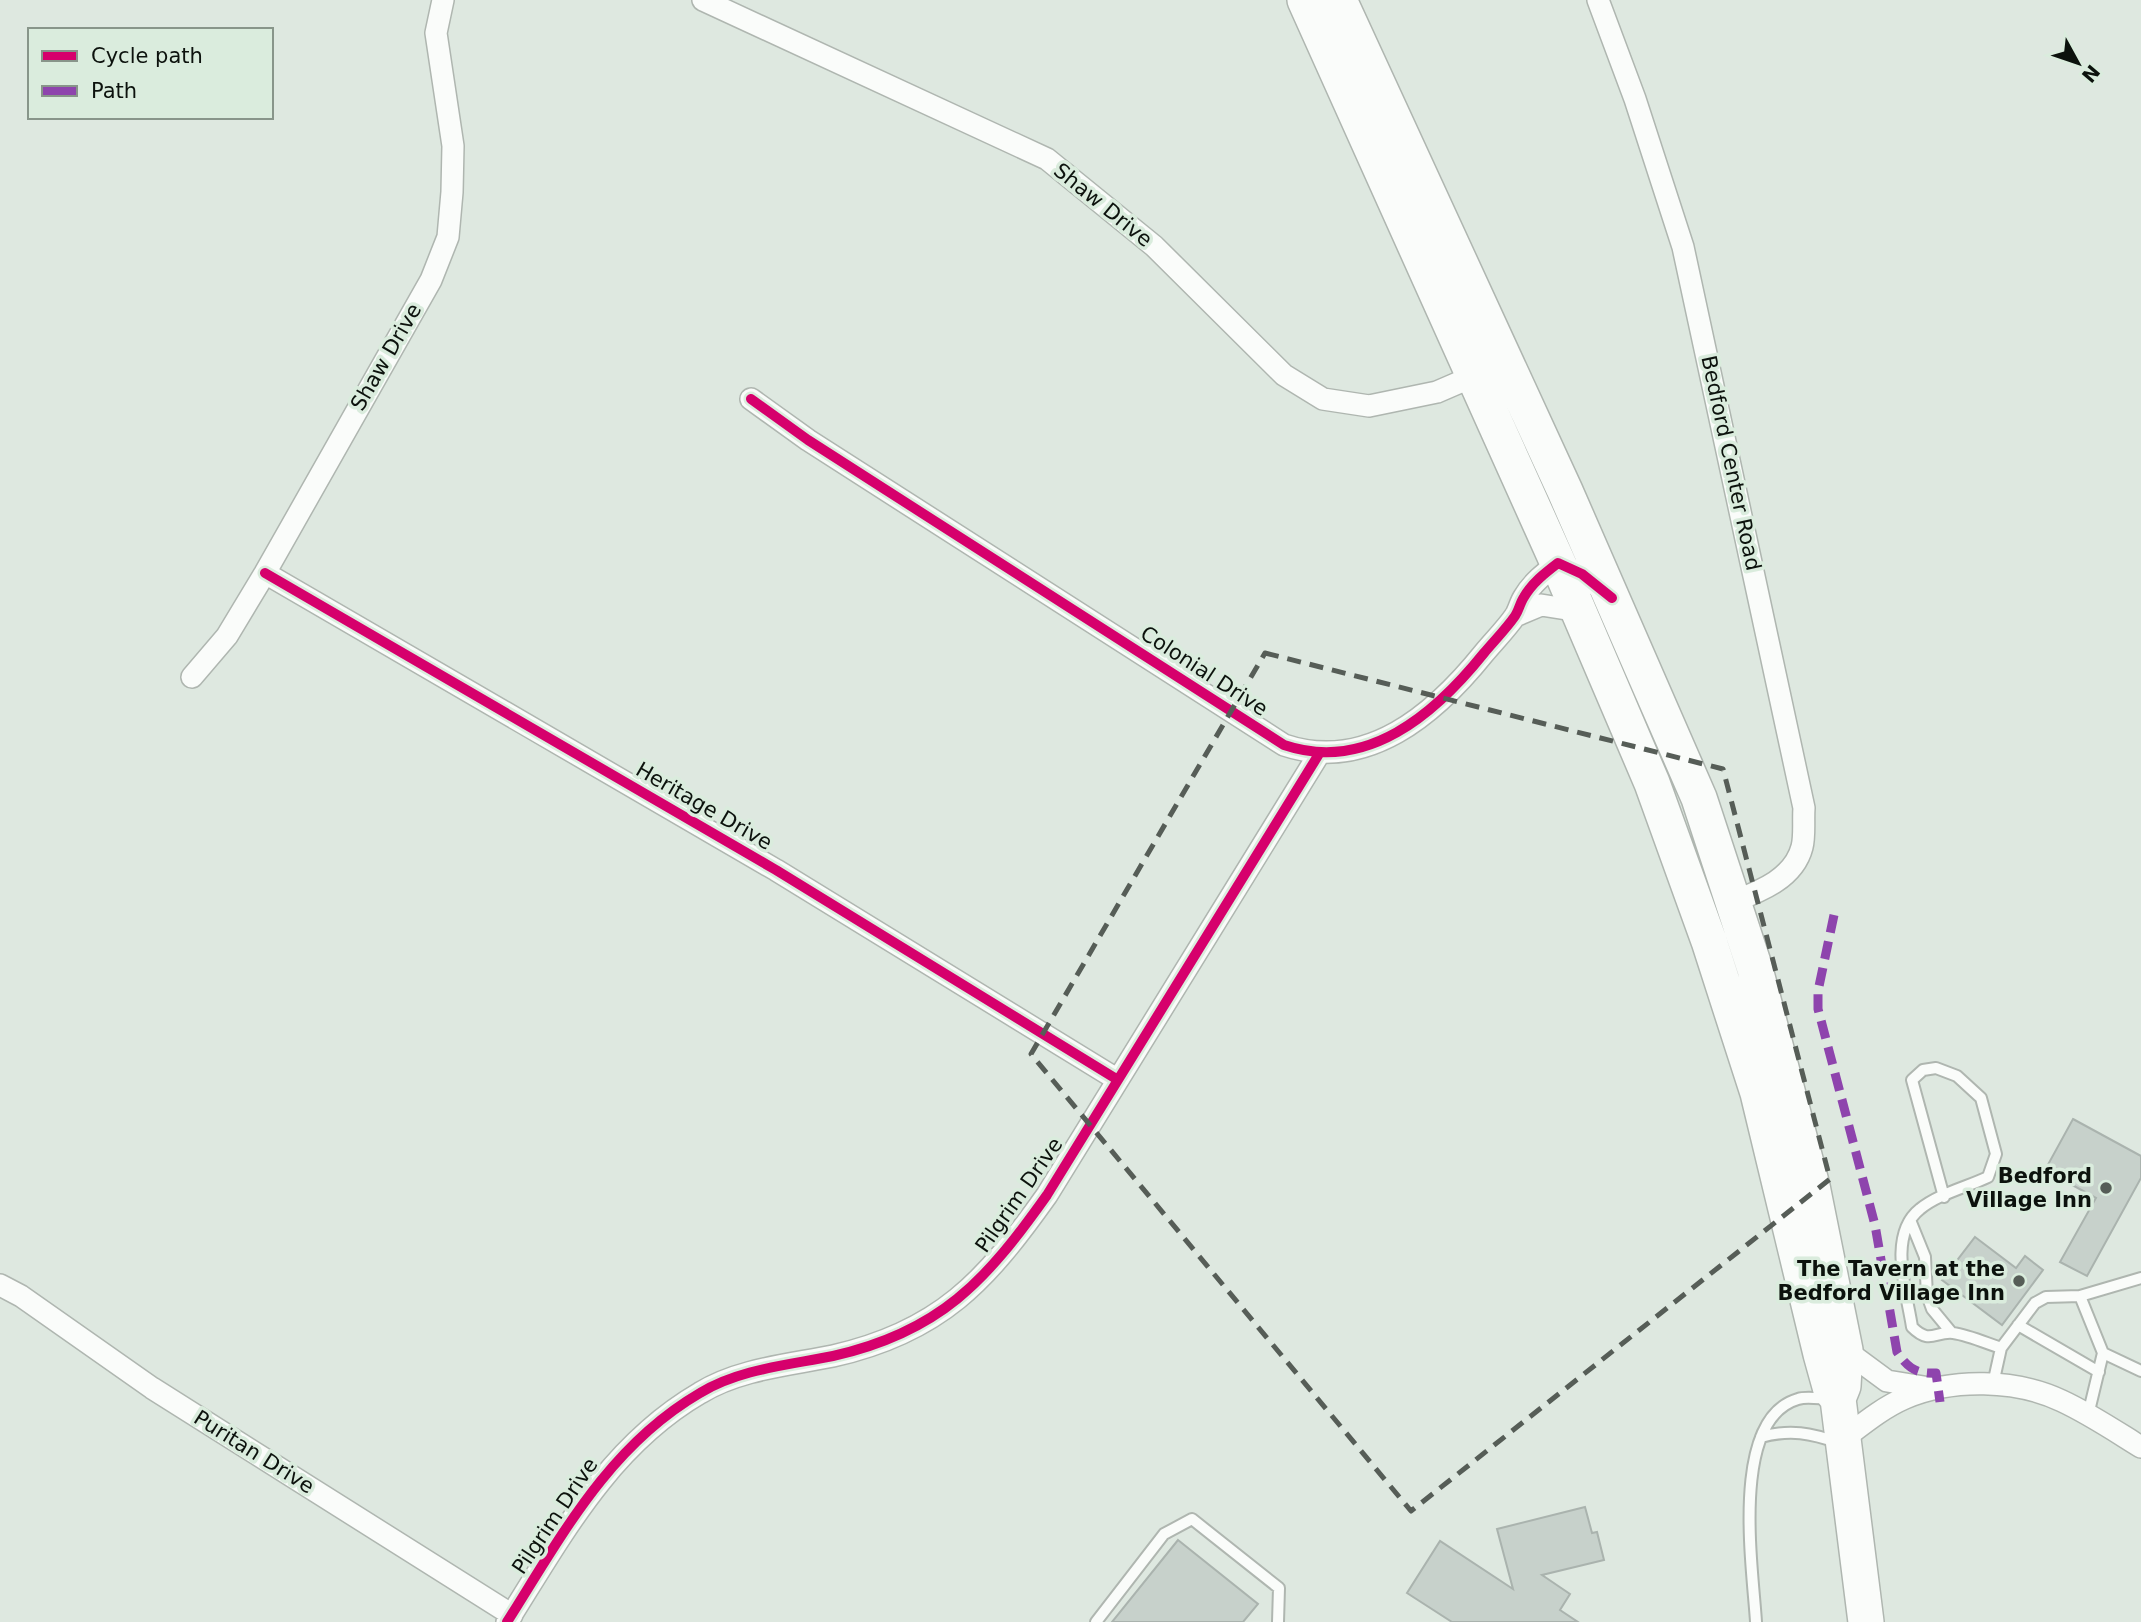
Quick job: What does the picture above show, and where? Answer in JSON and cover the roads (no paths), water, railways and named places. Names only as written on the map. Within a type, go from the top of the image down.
[{"type":"highway","points":[[1305,0],[1558,563],[1652,783],[1741,1035],[1781,1182],[1821,1354],[1831,1390],[1838,1399]]},
{"type":"highway","points":[[1339,0],[1612,598],[1699,798],[1735,901],[1812,1186],[1845,1350],[1843,1386],[1838,1399],[1866,1622]]},
{"type":"street","name":"Shaw Drive","points":[[192,677],[227,636],[265,573],[431,280],[448,237],[453,146],[436,33],[443,0]]},
{"type":"street","name":"Shaw Drive","points":[[703,0],[1047,159],[1154,246],[1283,374],[1323,399],[1369,406],[1437,392],[1474,376]]},
{"type":"street","name":"Bedford Center Road","points":[[1598,0],[1648,136],[1683,247],[1804,808],[1802,847],[1795,863],[1784,875],[1760,892],[1735,901]]},
{"type":"street","name":"Colonial Drive","points":[[751,399],[808,440],[1284,745],[1319,754],[1365,747],[1417,720],[1450,694],[1515,615],[1531,587],[1558,563]]},
{"type":"street","points":[[1558,563],[1582,574],[1612,598]]},
{"type":"street","name":"Heritage Drive","points":[[265,573],[776,870],[1118,1080]]},
{"type":"street","points":[[1515,615],[1541,605],[1579,611]]},
{"type":"street","name":"Pilgrim Drive","points":[[510,1619],[598,1481],[645,1430],[702,1391],[767,1368],[835,1355],[901,1336],[960,1300],[1007,1251],[1047,1195],[1319,754]]},
{"type":"street","name":"Puritan Drive","points":[[0,1285],[21,1296],[152,1388],[510,1619]]},
{"type":"street","points":[[1845,1350],[1887,1381],[1933,1389],[1993,1384],[2039,1392],[2088,1415],[2141,1447]]},
{"type":"street","points":[[1843,1442],[1876,1414],[1933,1389]]},
{"type":"lane","points":[[1944,1197],[1912,1080],[1923,1070],[1936,1068],[1957,1076],[1981,1098],[1996,1154],[1988,1177],[1920,1208],[1910,1220],[1901,1254],[1912,1327],[1919,1334],[1932,1338],[1951,1332]]},
{"type":"lane","points":[[1910,1220],[1925,1257],[1927,1295],[1932,1309],[1951,1332],[2001,1348]]},
{"type":"lane","points":[[1993,1384],[2001,1348],[2035,1303],[2046,1297],[2080,1296],[2141,1278]]},
{"type":"lane","points":[[2080,1296],[2103,1353],[2088,1415]]},
{"type":"lane","points":[[2018,1325],[2098,1372]]},
{"type":"lane","points":[[2103,1353],[2141,1371]]},
{"type":"lane","points":[[1756,1622],[1751,1482],[1761,1437],[1773,1416],[1799,1398],[1838,1399]]},
{"type":"lane","points":[[1761,1437],[1784,1430],[1811,1433],[1843,1442]]},
{"type":"lane","points":[[1096,1622],[1164,1534],[1192,1519],[1279,1588],[1278,1622]]},
{"type":"place","name":"Bedford Village Inn","points":[[2106,1188]]},
{"type":"place","name":"The Tavern at the Bedford Village Inn","points":[[2019,1281]]}]
